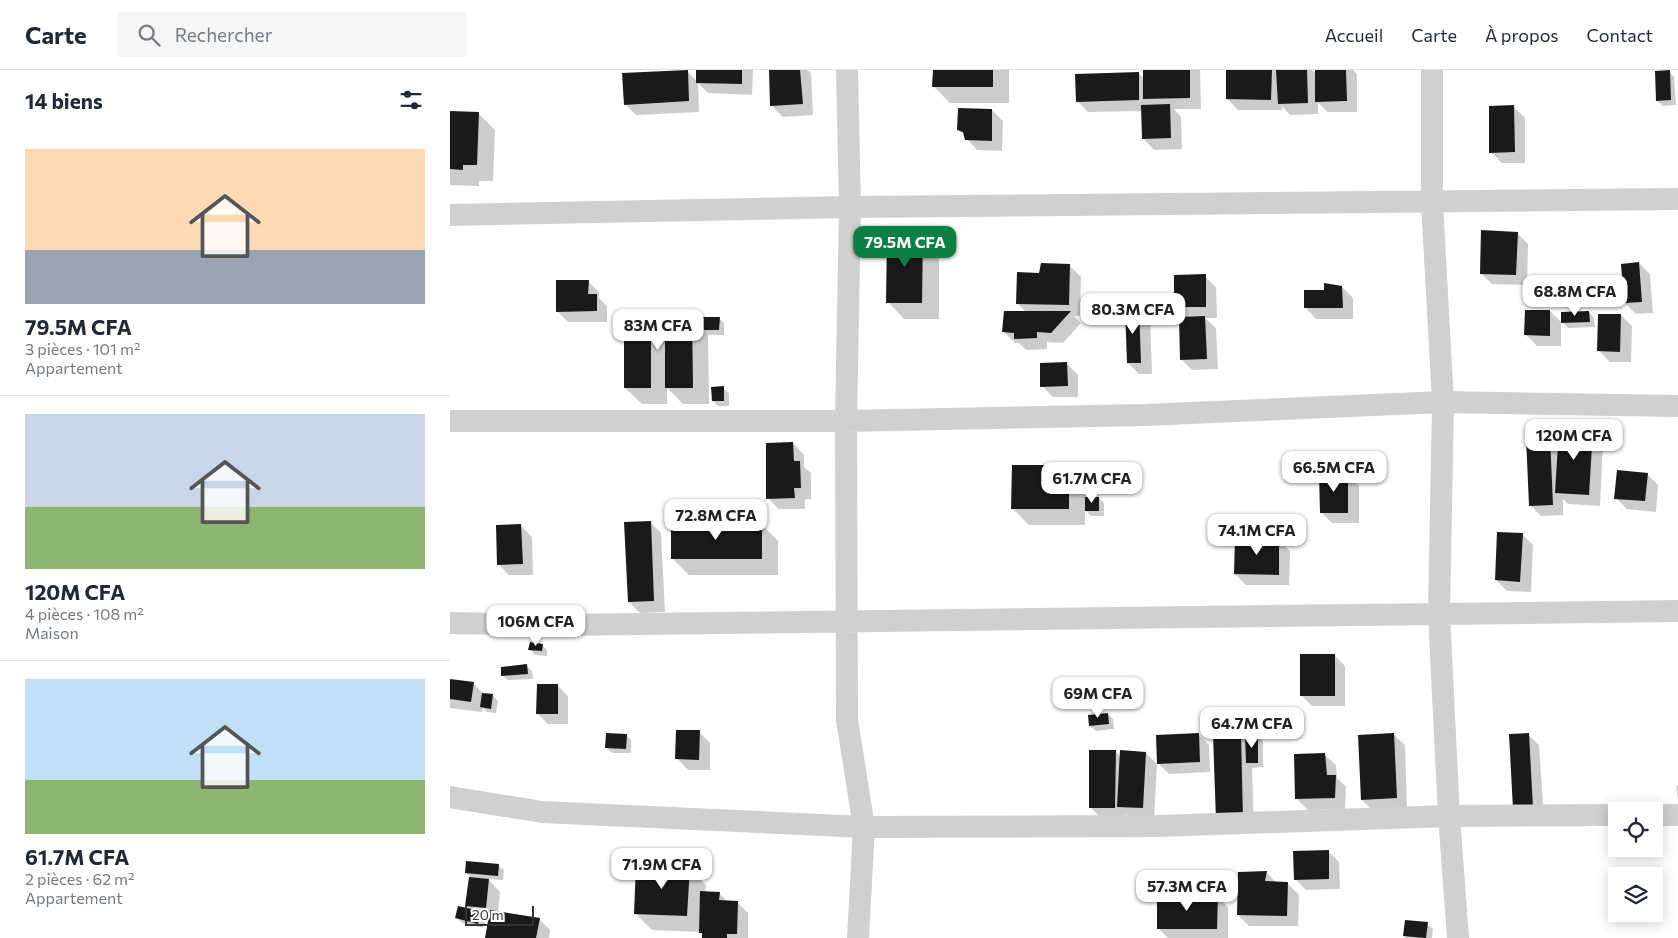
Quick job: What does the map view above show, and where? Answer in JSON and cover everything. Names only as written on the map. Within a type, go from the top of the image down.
[{"type":"street","points":[[847,70],[850,207],[846,421],[847,720],[864,827],[858,938]]},
{"type":"street","points":[[1432,70],[1432,203],[1443,402],[1439,614],[1449,816],[1458,938]]},
{"type":"street","points":[[450,215],[850,207],[1432,203],[1678,199]]},
{"type":"street","points":[[450,421],[846,421],[1145,415],[1443,402],[1678,406]]},
{"type":"street","points":[[450,623],[556,625],[1678,611]]},
{"type":"street","points":[[450,797],[542,812],[864,827],[1160,826],[1449,816],[1608,815]]},
{"type":"street","points":[[1663,815],[1678,815]]},
{"type":"building","points":[[688,70],[689,101],[624,105],[622,73]]},
{"type":"building","points":[[696,70],[742,70],[742,84],[696,83]]},
{"type":"building","points":[[769,70],[800,70],[803,104],[770,106]]},
{"type":"building","points":[[933,70],[993,70],[993,87],[932,87]]},
{"type":"building","points":[[1143,70],[1190,70],[1190,98],[1143,99]]},
{"type":"building","points":[[1226,70],[1272,70],[1271,100],[1226,99]]},
{"type":"building","points":[[1276,70],[1307,70],[1308,103],[1278,104]]},
{"type":"building","points":[[1315,70],[1346,70],[1347,101],[1315,102]]},
{"type":"building","points":[[1670,70],[1671,100],[1656,101],[1655,71]]},
{"type":"building","points":[[1139,72],[1139,100],[1076,102],[1075,74]]},
{"type":"building","points":[[1170,104],[1171,138],[1142,139],[1141,105]]},
{"type":"building","points":[[1514,105],[1515,152],[1489,153],[1489,106]]},
{"type":"building","points":[[958,108],[992,109],[992,141],[965,140],[963,132],[957,130]]},
{"type":"building","points":[[450,111],[479,112],[477,165],[463,165],[463,170],[450,169]]},
{"type":"building","points":[[1481,230],[1518,232],[1516,275],[1480,274]]},
{"type":"building","points":[[923,232],[922,303],[886,303],[887,233]]},
{"type":"building","points":[[1639,262],[1642,302],[1624,303],[1621,264]]},
{"type":"building","points":[[1041,263],[1070,264],[1069,305],[1016,304],[1017,272],[1039,273]]},
{"type":"building","points":[[1206,274],[1206,307],[1174,307],[1174,275]]},
{"type":"building","points":[[556,280],[589,280],[588,294],[597,294],[597,311],[556,312]]},
{"type":"building","points":[[1324,283],[1342,286],[1343,308],[1304,308],[1304,290],[1324,290]]},
{"type":"building","points":[[1139,306],[1141,363],[1127,363],[1125,307]]},
{"type":"building","points":[[1525,310],[1550,310],[1550,336],[1524,335]]},
{"type":"building","points":[[1004,311],[1071,311],[1051,333],[1037,332],[1037,338],[1014,339],[1014,333],[1002,332]]},
{"type":"building","points":[[1589,311],[1590,322],[1561,323],[1561,312]]},
{"type":"building","points":[[1598,314],[1621,314],[1620,352],[1597,351]]},
{"type":"building","points":[[692,316],[693,388],[665,388],[665,336],[651,336],[651,388],[624,388],[624,317]]},
{"type":"building","points":[[1205,316],[1207,359],[1180,360],[1179,317]]},
{"type":"building","points":[[695,317],[720,317],[719,330],[695,330]]},
{"type":"building","points":[[1067,362],[1068,386],[1040,387],[1040,363]]},
{"type":"building","points":[[724,386],[724,401],[712,401],[711,387]]},
{"type":"building","points":[[1559,428],[1593,429],[1589,495],[1555,493]]},
{"type":"building","points":[[1550,436],[1553,505],[1529,506],[1526,437]]},
{"type":"building","points":[[793,442],[794,461],[800,461],[801,488],[794,488],[795,498],[766,499],[766,443]]},
{"type":"building","points":[[1012,465],[1069,465],[1069,509],[1011,509]]},
{"type":"building","points":[[1617,470],[1648,473],[1645,501],[1614,499]]},
{"type":"building","points":[[1348,473],[1348,513],[1320,513],[1319,474]]},
{"type":"building","points":[[1085,497],[1099,497],[1099,511],[1085,511]]},
{"type":"building","points":[[651,521],[654,601],[628,602],[624,522]]},
{"type":"building","points":[[671,523],[762,523],[762,559],[671,559]]},
{"type":"building","points":[[521,524],[523,564],[497,565],[496,525]]},
{"type":"building","points":[[1497,532],[1523,533],[1520,582],[1495,580]]},
{"type":"building","points":[[1235,538],[1279,538],[1279,575],[1234,574]]},
{"type":"building","points":[[530,642],[543,644],[542,651],[528,650]]},
{"type":"building","points":[[1300,654],[1335,654],[1335,696],[1300,696]]},
{"type":"building","points":[[527,664],[528,674],[501,676],[501,667]]},
{"type":"building","points":[[450,679],[474,682],[471,702],[450,699]]},
{"type":"building","points":[[537,684],[558,684],[558,714],[536,714]]},
{"type":"building","points":[[482,693],[493,694],[491,709],[480,707]]},
{"type":"building","points":[[1108,713],[1109,724],[1089,726],[1088,715]]},
{"type":"building","points":[[676,730],[700,730],[699,760],[675,759]]},
{"type":"building","points":[[606,733],[627,734],[626,749],[605,748]]},
{"type":"building","points":[[1199,733],[1200,762],[1157,764],[1156,735]]},
{"type":"building","points":[[1241,733],[1243,819],[1216,820],[1213,734]]},
{"type":"building","points":[[1394,733],[1397,798],[1361,800],[1358,735]]},
{"type":"building","points":[[1529,733],[1533,808],[1513,809],[1509,734]]},
{"type":"building","points":[[1258,734],[1258,763],[1246,763],[1245,735]]},
{"type":"building","points":[[1089,750],[1116,750],[1115,808],[1089,808]]},
{"type":"building","points":[[1120,750],[1146,752],[1143,808],[1117,807]]},
{"type":"building","points":[[1325,753],[1327,775],[1336,775],[1335,798],[1295,799],[1294,754]]},
{"type":"building","points":[[1329,850],[1329,879],[1294,880],[1293,851]]},
{"type":"building","points":[[466,861],[499,864],[498,876],[465,873]]},
{"type":"building","points":[[636,865],[690,867],[687,916],[634,914]]},
{"type":"building","points":[[1267,871],[1265,881],[1288,882],[1287,916],[1237,915],[1238,872]]},
{"type":"building","points":[[469,877],[489,879],[486,908],[465,906]]},
{"type":"building","points":[[700,891],[720,892],[719,900],[738,901],[737,934],[727,934],[727,938],[702,938],[702,933],[699,933]]},
{"type":"building","points":[[1157,895],[1218,895],[1217,929],[1157,929]]},
{"type":"building","points":[[458,906],[481,911],[478,924],[455,918]]},
{"type":"building","points":[[490,910],[540,918],[536,938],[485,938]]},
{"type":"building","points":[[1405,920],[1428,922],[1426,938],[1403,936]]}]
